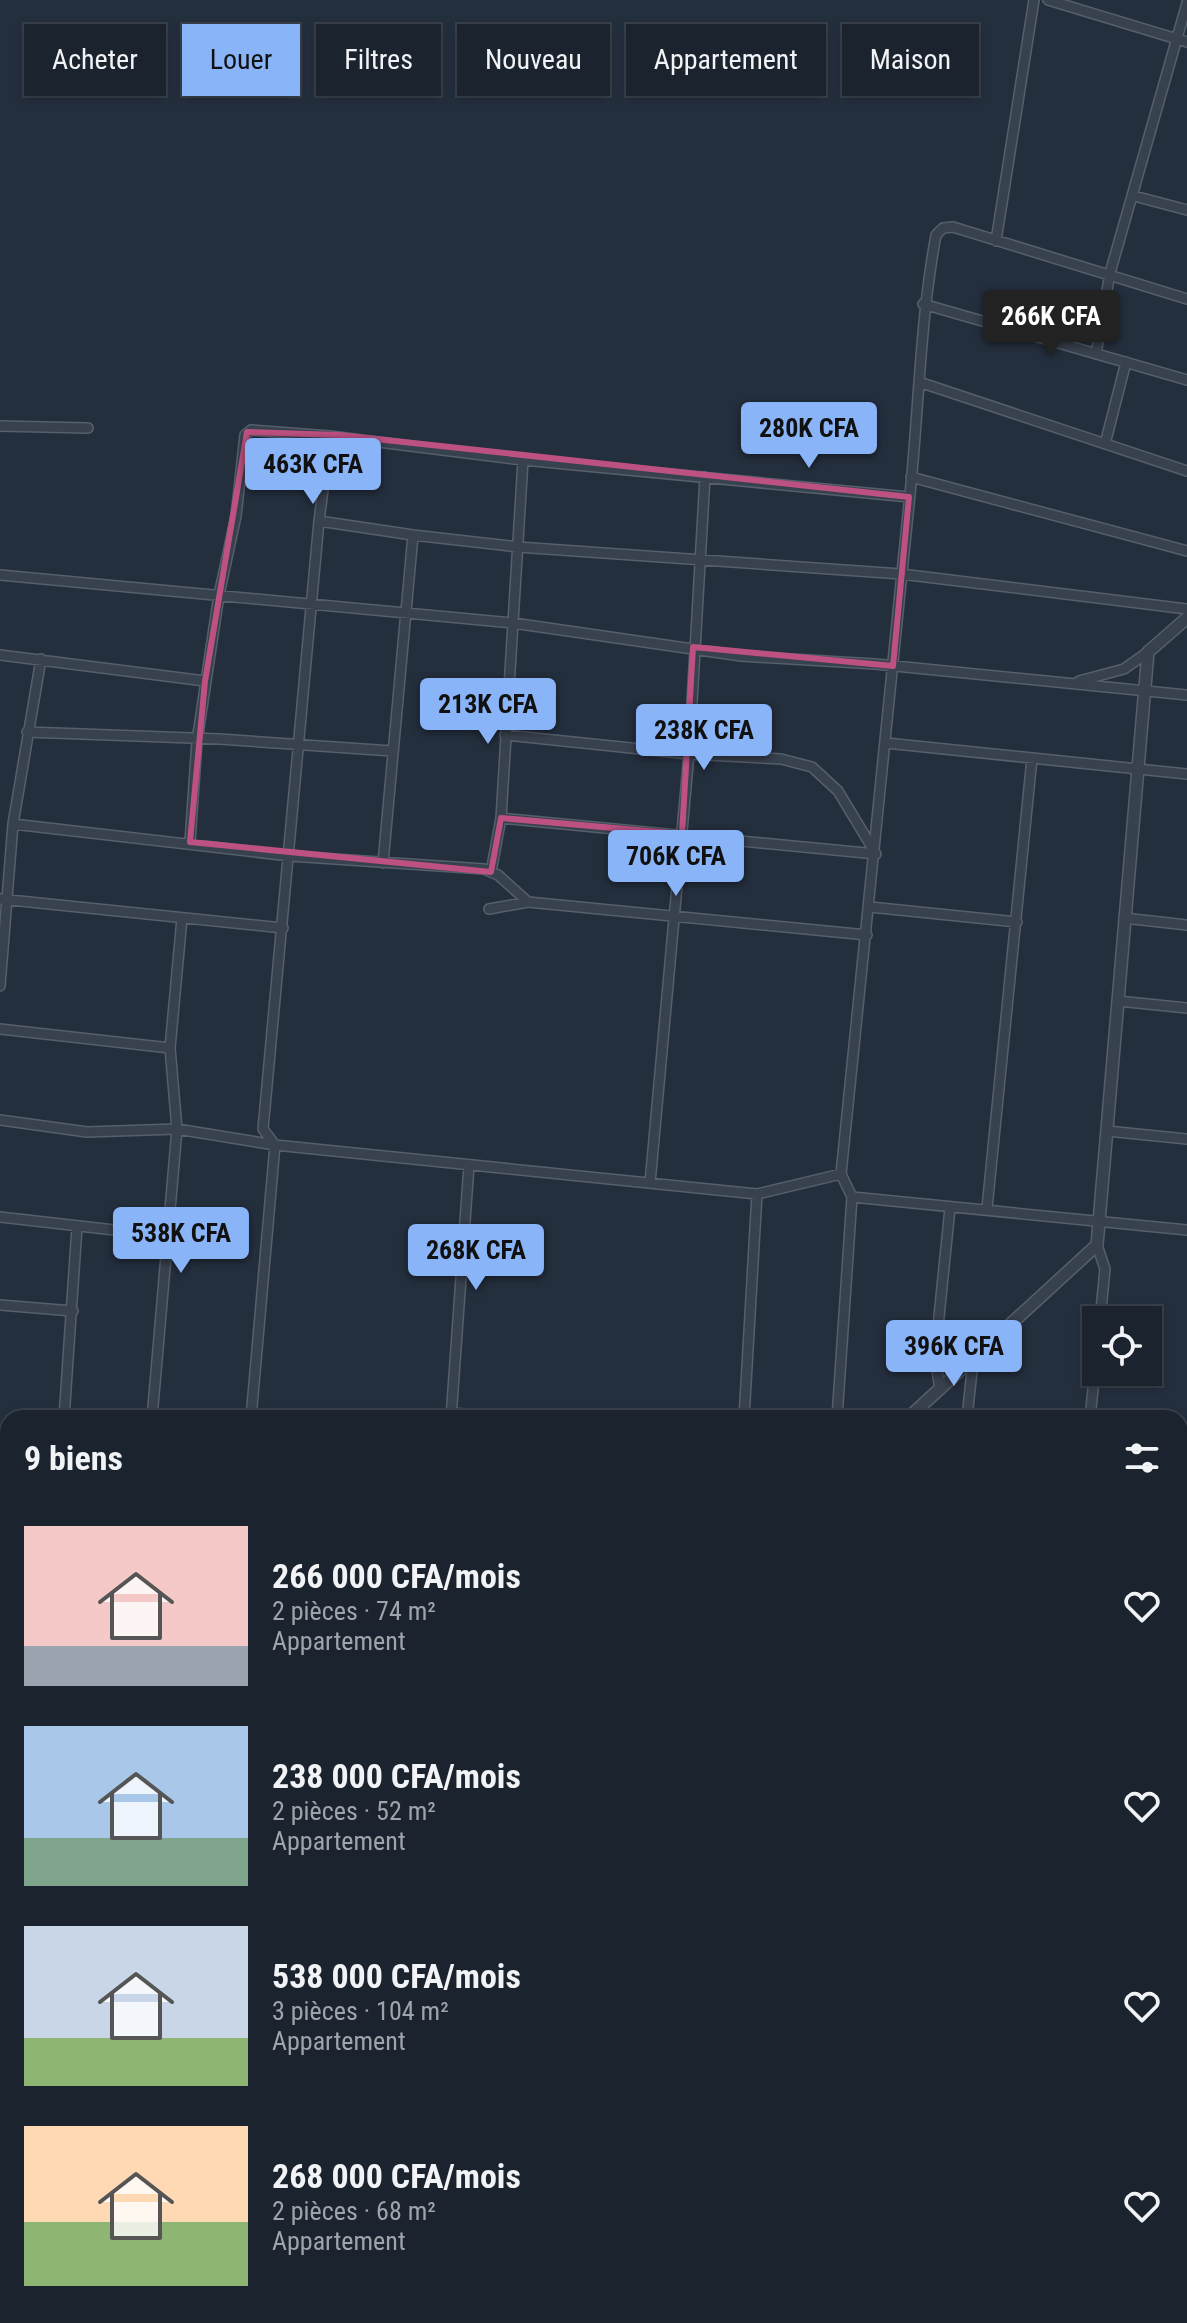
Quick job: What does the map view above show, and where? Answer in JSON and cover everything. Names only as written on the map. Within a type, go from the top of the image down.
[{"type":"street","points":[[996,241],[1034,0]]},
{"type":"street","points":[[1048,0],[1187,42]]},
{"type":"street","points":[[1096,354],[1110,273],[1187,3]]},
{"type":"street","points":[[1134,196],[1187,210]]},
{"type":"street","points":[[838,1410],[852,1197],[841,1174],[876,854],[911,477],[923,304],[938,231],[953,227],[1187,299]]},
{"type":"street","points":[[923,304],[1187,380]]},
{"type":"street","points":[[1105,444],[1126,362]]},
{"type":"street","points":[[919,382],[1187,471]]},
{"type":"street","points":[[0,426],[88,428]]},
{"type":"street","points":[[190,842],[205,681],[236,516],[245,435],[251,430],[909,497]]},
{"type":"street","points":[[252,1410],[275,1145],[263,1129],[319,521],[330,436]]},
{"type":"street","points":[[491,872],[501,818],[523,460]]},
{"type":"street","points":[[650,1183],[689,754],[705,477]]},
{"type":"street","points":[[911,477],[1187,551]]},
{"type":"street","points":[[319,521],[518,547],[901,574],[1187,609]]},
{"type":"street","points":[[383,863],[413,535]]},
{"type":"street","points":[[0,575],[513,623],[741,656],[893,666],[1187,695]]},
{"type":"street","points":[[1066,683],[1124,669],[1187,618]]},
{"type":"street","points":[[1101,1306],[1105,1269],[1097,1245],[1148,652]]},
{"type":"street","points":[[0,655],[205,681]]},
{"type":"street","points":[[0,986],[4,899],[13,824],[41,659]]},
{"type":"street","points":[[27,732],[299,743],[392,751]]},
{"type":"street","points":[[505,735],[689,754],[781,759],[812,767],[838,791],[876,854]]},
{"type":"street","points":[[886,743],[1140,772],[1187,774]]},
{"type":"street","points":[[987,1208],[1032,758]]},
{"type":"street","points":[[501,818],[876,854]]},
{"type":"street","points":[[13,824],[190,842],[290,856],[491,872],[528,902]]},
{"type":"street","points":[[4,899],[283,928]]},
{"type":"street","points":[[489,909],[528,902],[867,935]]},
{"type":"street","points":[[870,907],[1017,922]]},
{"type":"street","points":[[153,1410],[177,1129],[170,1048],[182,918]]},
{"type":"street","points":[[1124,918],[1187,925]]},
{"type":"street","points":[[1118,1001],[1187,1008]]},
{"type":"street","points":[[0,1029],[170,1048]]},
{"type":"street","points":[[0,1120],[87,1132],[177,1129],[275,1145],[757,1194],[841,1174]]},
{"type":"street","points":[[1107,1131],[1187,1139]]},
{"type":"street","points":[[451,1410],[469,1165]]},
{"type":"street","points":[[744,1410],[757,1194]]},
{"type":"street","points":[[852,1197],[1187,1230]]},
{"type":"street","points":[[940,1390],[935,1356],[950,1208]]},
{"type":"street","points":[[0,1217],[167,1236]]},
{"type":"street","points":[[65,1410],[77,1227]]},
{"type":"street","points":[[917,1410],[1097,1245]]},
{"type":"street","points":[[0,1305],[73,1311]]},
{"type":"street","points":[[968,1410],[973,1361]]},
{"type":"street","points":[[1091,1410],[1093,1386]]},
{"type":"highlighted area","points":[[247,432],[339,435],[909,497],[893,666],[693,647],[682,834],[501,818],[491,872],[190,842],[205,681]]}]
